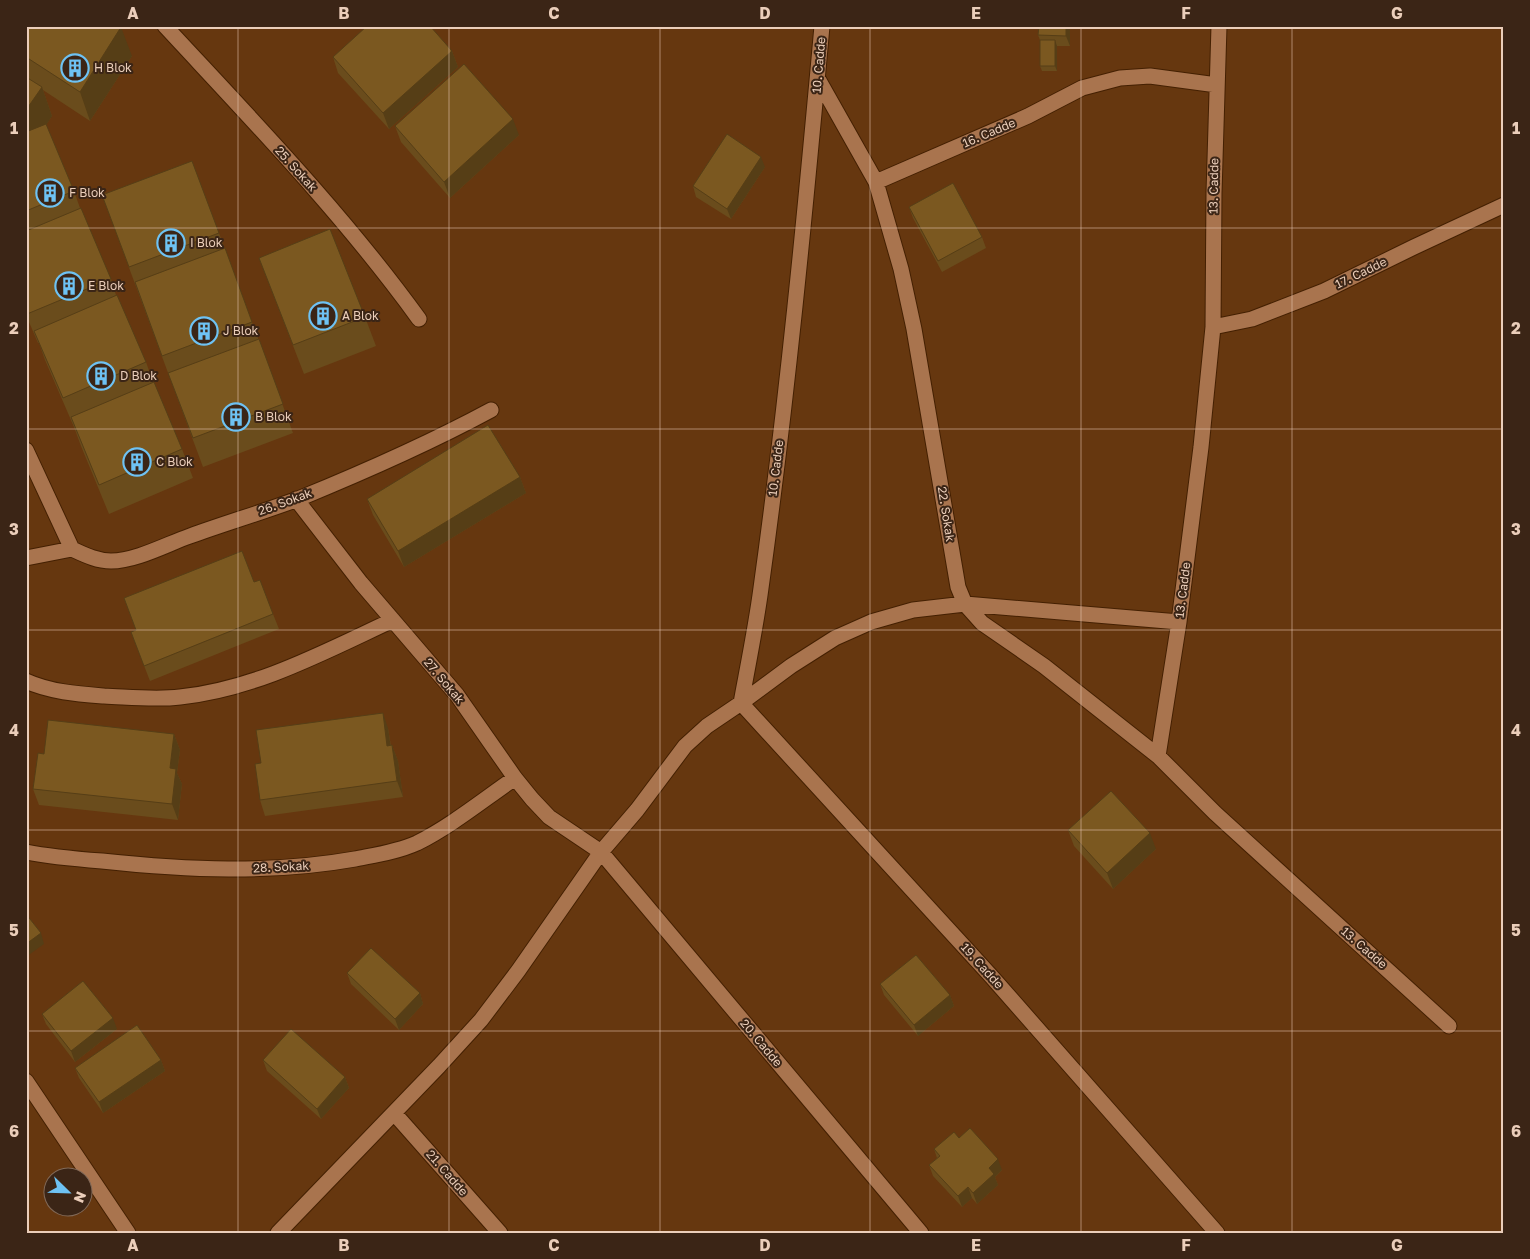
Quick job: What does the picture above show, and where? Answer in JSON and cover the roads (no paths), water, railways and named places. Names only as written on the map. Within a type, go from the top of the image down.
[{"type":"street","name":"25. Sokak","points":[[165,26],[266,135],[361,242],[420,319]]},
{"type":"street","name":"10. Cadde","points":[[741,704],[763,570],[803,234],[822,26]]},
{"type":"street","name":"13. Cadde","points":[[1219,26],[1214,193],[1213,327],[1201,447],[1179,622],[1158,756],[1216,813],[1449,1026]]},
{"type":"street","name":"16. Cadde","points":[[876,182],[1028,116],[1082,88],[1120,78],[1150,76],[1217,85]]},
{"type":"street","points":[[818,79],[876,182]]},
{"type":"street","name":"22. Sokak","points":[[876,182],[901,269],[914,329],[958,587],[965,604],[982,623],[1044,666],[1158,756]]},
{"type":"street","name":"17. Cadde","points":[[1213,327],[1252,319],[1324,292],[1504,205]]},
{"type":"street","name":"26. Sokak","points":[[72,549],[95,560],[112,562],[134,558],[172,542],[296,499],[399,457],[444,436],[491,410]]},
{"type":"street","points":[[26,450],[72,549],[26,558]]},
{"type":"street","name":"27. Sokak","points":[[296,499],[332,547],[457,695],[515,778],[532,799],[549,817],[601,852]]},
{"type":"street","points":[[278,1233],[481,1020],[518,971],[601,852],[637,810],[685,746],[707,726],[741,704],[791,666],[835,638],[871,622],[913,610],[965,604],[1179,622]]},
{"type":"street","points":[[26,681],[75,694],[128,698],[178,697],[210,692],[250,682],[300,664],[393,620]]},
{"type":"street","name":"19. Cadde","points":[[741,704],[991,976],[1217,1233]]},
{"type":"street","name":"28. Sokak","points":[[26,852],[125,864],[189,869],[274,869],[330,864],[385,854],[416,843],[515,778]]},
{"type":"street","name":"20. Cadde","points":[[601,852],[922,1233]]},
{"type":"street","points":[[26,1081],[128,1233]]},
{"type":"street","name":"21. Cadde","points":[[394,1113],[500,1233]]},
{"type":"place","name":"H Blok","points":[[75,68]]},
{"type":"place","name":"F Blok","points":[[50,193]]},
{"type":"place","name":"I Blok","points":[[171,243]]},
{"type":"place","name":"E Blok","points":[[69,286]]},
{"type":"place","name":"A Blok","points":[[323,316]]},
{"type":"place","name":"J Blok","points":[[204,331]]},
{"type":"place","name":"D Blok","points":[[101,376]]},
{"type":"place","name":"B Blok","points":[[236,417]]},
{"type":"place","name":"C Blok","points":[[137,462]]}]
